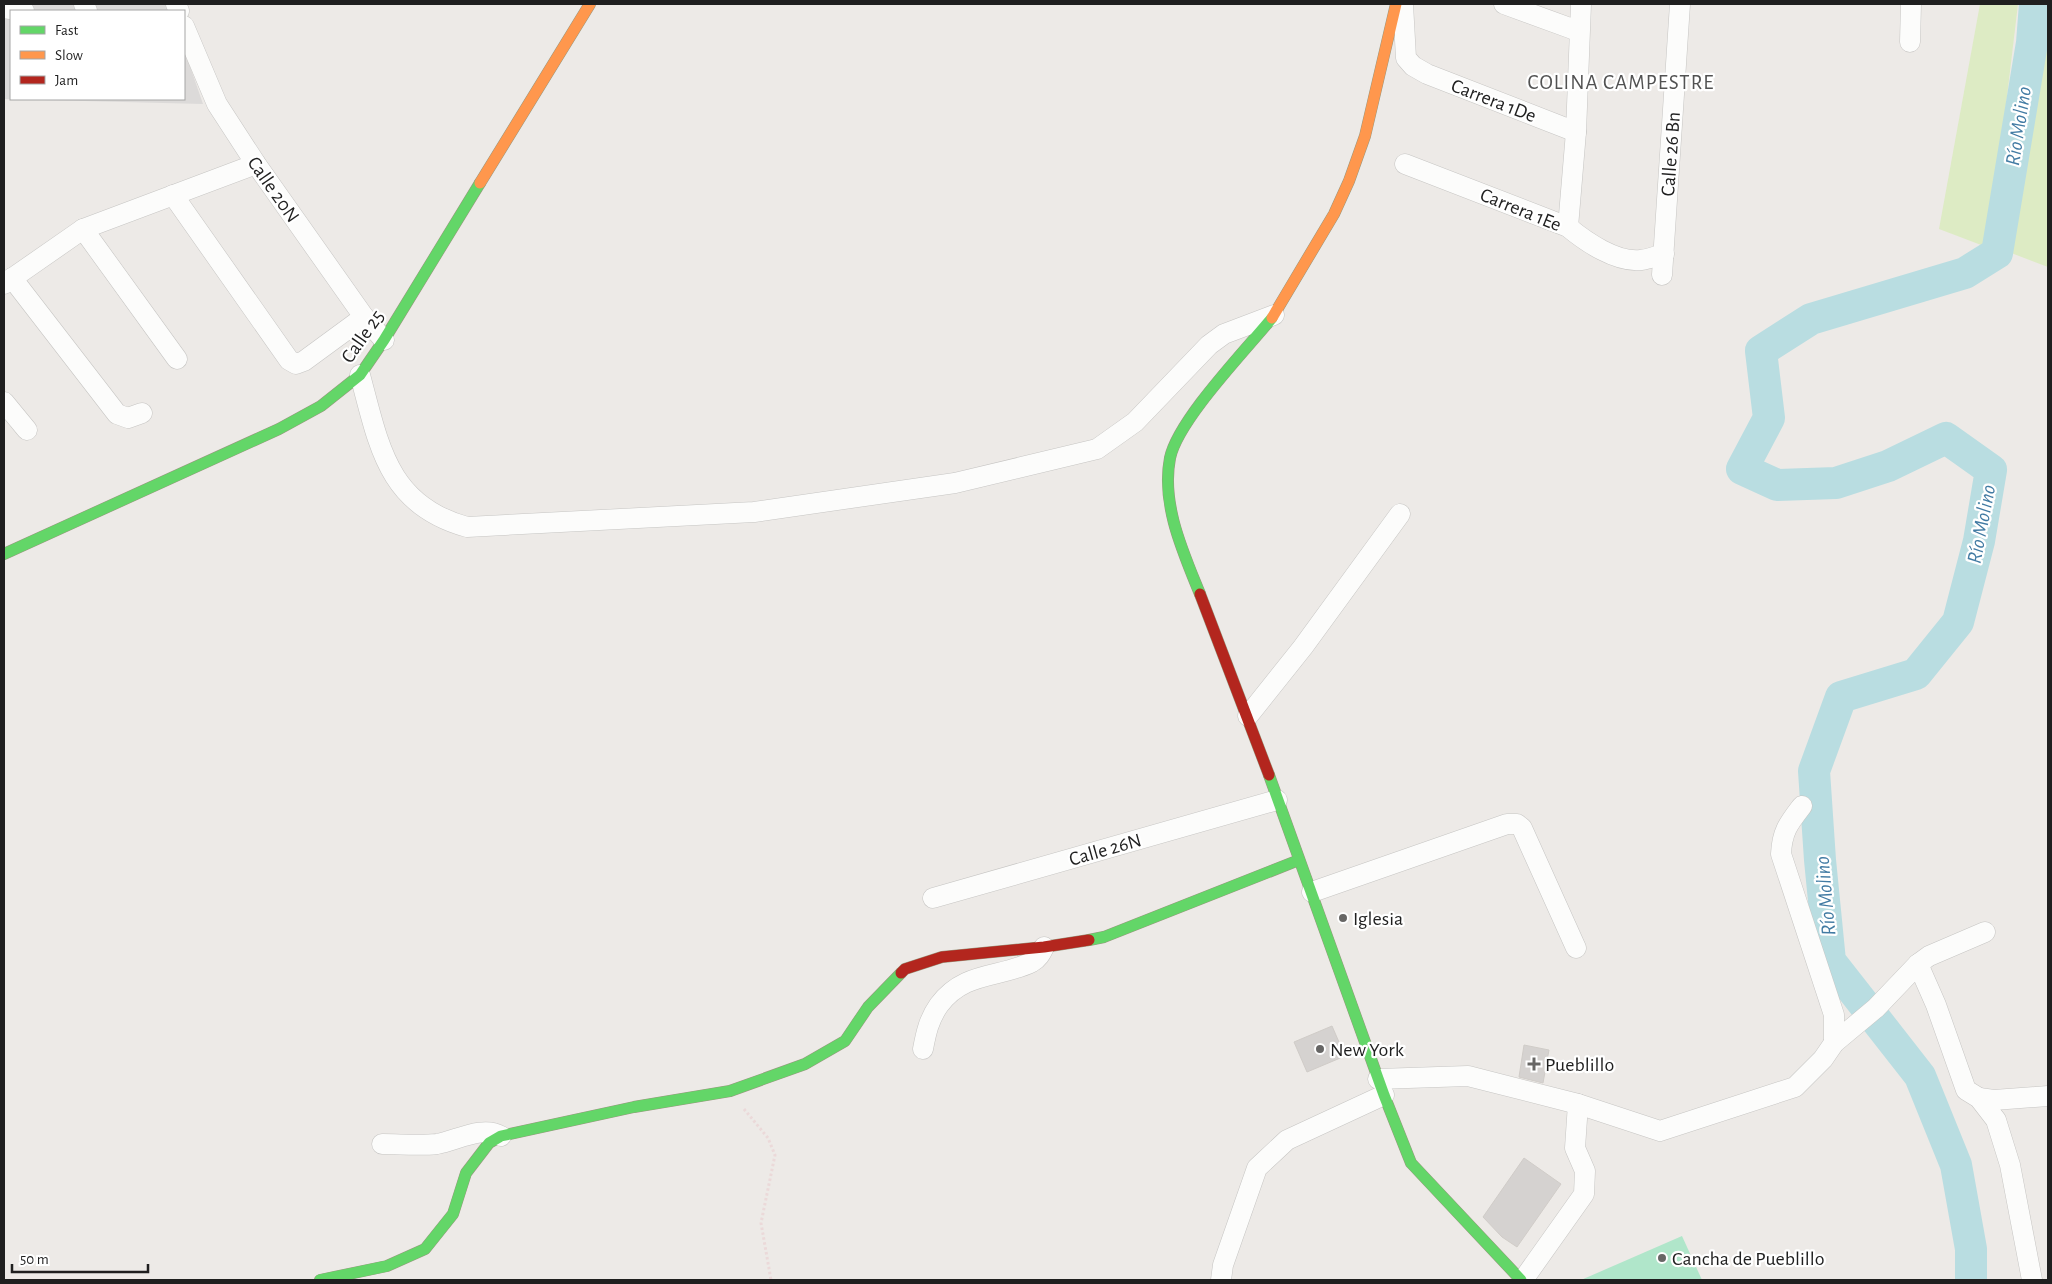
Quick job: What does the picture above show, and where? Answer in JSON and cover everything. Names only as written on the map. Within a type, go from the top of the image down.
[{"type":"street","name":"Calle 25","points":[[4,554],[279,428],[321,406],[360,375],[384,340],[590,4]]},
{"type":"street","points":[[1396,4],[1365,136],[1350,181],[1334,214],[1276,314],[1183,426],[1170,458],[1169,496],[1179,541],[1248,716],[1381,1087],[1411,1162],[1522,1280],[1584,1194],[1585,1171],[1575,1148],[1578,1104]]},
{"type":"street","name":"Carrera 1De","points":[[1403,4],[1406,58],[1413,66],[1427,74],[1576,132]]},
{"type":"street","points":[[1504,4],[1578,31]]},
{"type":"street","points":[[1568,227],[1576,132],[1578,31],[1581,4]]},
{"type":"street","name":"Calle 26 Bn","points":[[1662,275],[1680,4]]},
{"type":"street","points":[[1910,42],[1911,4]]},
{"type":"street","points":[[4,8],[17,10]]},
{"type":"street","name":"Calle 20N","points":[[185,32],[190,59],[217,104],[256,164],[364,317],[384,340]]},
{"type":"street","points":[[142,413],[128,418],[117,414],[8,281],[83,229],[256,164]]},
{"type":"street","name":"Carrera 1Ee","points":[[1405,164],[1568,227],[1584,241],[1608,254],[1639,260],[1664,254]]},
{"type":"street","points":[[173,195],[289,360],[296,364],[304,360],[364,317]]},
{"type":"street","points":[[83,229],[178,358]]},
{"type":"street","points":[[360,375],[378,442],[396,478],[413,501],[442,520],[467,527],[754,512],[955,483],[1097,449],[1135,422],[1209,345],[1224,334],[1276,314]]},
{"type":"street","points":[[4,402],[28,430]]},
{"type":"street","points":[[1248,716],[1304,647],[1400,514]]},
{"type":"street","name":"Calle 26N","points":[[933,898],[1277,800]]},
{"type":"street","points":[[1802,806],[1789,822],[1782,836],[1781,854],[1834,1015],[1834,1043]]},
{"type":"street","points":[[1312,892],[1507,824],[1517,824],[1522,828],[1576,948]]},
{"type":"street","points":[[320,1280],[387,1266],[425,1249],[453,1214],[470,1167],[489,1143],[500,1136],[634,1106],[730,1091],[805,1064],[845,1042],[868,1007],[905,969],[942,957],[1044,947],[1104,937],[1299,860]]},
{"type":"street","points":[[1221,1280],[1223,1265],[1257,1168],[1287,1140],[1381,1087],[1468,1076],[1578,1104],[1660,1131],[1795,1087],[1823,1059],[1834,1043],[1863,1020],[1918,964],[1929,956],[1985,932]]},
{"type":"street","points":[[923,1049],[928,1025],[940,1004],[960,986],[975,979],[1032,962],[1041,955],[1044,947]]},
{"type":"street","points":[[1918,964],[1936,1005],[1966,1090],[1979,1098],[1996,1120],[2010,1165],[2032,1280]]},
{"type":"street","points":[[1979,1098],[1994,1100],[2048,1096]]},
{"type":"street","points":[[382,1144],[436,1144],[480,1133],[494,1132],[500,1136]]},
{"type":"path","points":[[730,1091],[768,1138],[775,1155],[761,1224],[771,1280]]},
{"type":"shaded area","points":[[4,4],[168,4],[170,10],[10,10],[10,99],[4,99]]},
{"type":"shaded area","points":[[185,52],[203,104],[44,100],[185,100]]},
{"type":"green space","points":[[1980,4],[2018,4],[1989,248],[1939,229]]},
{"type":"green space","points":[[2042,4],[2048,4],[2048,267],[2006,251]]},
{"type":"green space","name":"Cancha de Pueblillo","points":[[1682,1236],[1702,1280],[1581,1280]]},
{"type":"building","name":"New York","points":[[1332,1026],[1345,1056],[1307,1072],[1294,1042]]},
{"type":"building","name":"Pueblillo","points":[[1524,1045],[1549,1050],[1543,1083],[1519,1077]]},
{"type":"building","points":[[1524,1158],[1561,1184],[1517,1247],[1502,1237],[1483,1217]]},
{"type":"waterway","name":"Río Molino","points":[[1971,1280],[1971,1249],[1956,1165],[1920,1076],[1830,961],[1814,771],[1841,697],[1916,674],[1958,622],[1979,541],[1991,470],[1946,438],[1888,466],[1836,483],[1777,485],[1742,469],[1769,418],[1761,351],[1811,319],[1965,273],[1997,253],[2032,43],[2035,4]]},
{"type":"traffic: fast","points":[[4,554],[279,429],[321,406],[360,375],[384,340],[480,183]]},
{"type":"traffic: fast","points":[[1200,594],[1175,528],[1171,510],[1168,493],[1170,458],[1176,442],[1199,406],[1272,318]]},
{"type":"traffic: fast","points":[[1269,775],[1384,1095],[1411,1163],[1521,1280]]},
{"type":"traffic: fast","points":[[1089,940],[1104,937],[1299,860]]},
{"type":"traffic: fast","points":[[320,1280],[387,1266],[425,1249],[453,1214],[466,1173],[489,1143],[501,1136],[634,1107],[730,1091],[805,1064],[845,1041],[868,1007],[901,973]]},
{"type":"traffic: slow","points":[[480,183],[590,4]]},
{"type":"traffic: slow","points":[[1272,318],[1334,214],[1349,181],[1365,136],[1396,4]]},
{"type":"traffic: jam","points":[[1200,594],[1269,775]]},
{"type":"traffic: jam","points":[[901,973],[905,969],[942,957],[1044,947],[1089,940]]},
{"type":"place","name":"Iglesia","points":[[1343,918]]},
{"type":"place","name":"New York","points":[[1320,1049]]},
{"type":"place","name":"Pueblillo","points":[[1534,1064]]},
{"type":"place","name":"Cancha de Pueblillo","points":[[1662,1258]]},
{"type":"district","name":"COLINA CAMPESTRE","points":[[1621,82]]}]
